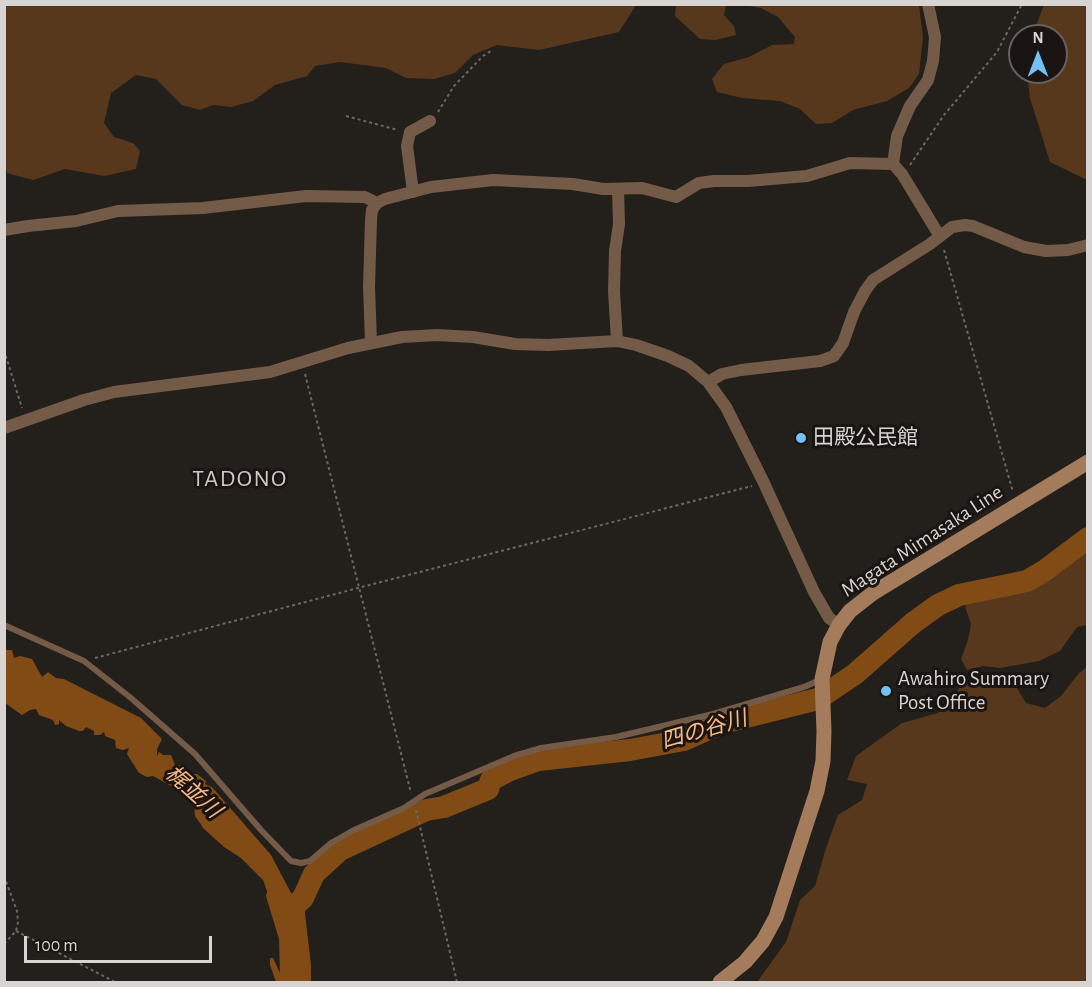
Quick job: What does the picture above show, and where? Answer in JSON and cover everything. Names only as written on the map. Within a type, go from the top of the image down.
[{"type":"main road","name":"Magata Mimasaka Line","points":[[720,982],[745,962],[764,940],[776,917],[817,790],[823,761],[822,681],[830,642],[839,625],[850,611],[873,593],[1088,462]]},
{"type":"street","points":[[893,164],[897,136],[910,106],[928,80],[933,61],[935,38],[928,4]]},
{"type":"street","points":[[413,192],[407,146],[410,132],[430,121]]},
{"type":"street","points":[[371,342],[369,287],[372,210],[377,203],[431,187],[493,180],[573,184],[592,189],[642,188],[676,197],[699,183],[807,176],[850,163],[893,164],[902,174],[939,236]]},
{"type":"street","points":[[617,341],[614,291],[615,251],[619,224],[618,190]]},
{"type":"street","points":[[4,230],[28,225],[76,221],[118,211],[203,208],[306,196],[365,197],[377,203]]},
{"type":"street","points":[[708,382],[722,374],[741,370],[820,361],[834,356],[843,343],[854,312],[873,280],[930,244],[952,227],[965,225],[984,230],[1024,247],[1046,251],[1068,250],[1088,245]]},
{"type":"street","points":[[4,428],[114,392],[270,372],[371,342],[402,337],[436,335],[473,337],[526,344],[617,341],[636,345],[689,366],[708,382],[726,407],[814,592],[829,618],[839,625]]},
{"type":"lane","points":[[4,625],[84,661],[131,698],[195,754],[291,861],[301,863],[310,861],[331,843],[354,830],[414,803],[425,794],[514,756],[541,748],[616,737],[704,716],[822,681]]},
{"type":"path","points":[[902,174],[944,115],[997,52],[1022,4]]},
{"type":"path","points":[[430,121],[454,86],[490,51]]},
{"type":"path","points":[[346,116],[410,132]]},
{"type":"path","points":[[939,236],[1018,504]]},
{"type":"path","points":[[4,350],[27,420]]},
{"type":"path","points":[[302,363],[457,982]]},
{"type":"path","points":[[84,661],[750,487],[763,481]]},
{"type":"path","points":[[4,876],[16,911],[16,931],[4,944]]},
{"type":"path","points":[[16,931],[115,982]]},
{"type":"shaded area","points":[[4,5],[636,5],[619,32],[539,50],[497,45],[473,55],[455,73],[434,79],[406,78],[386,68],[340,62],[315,66],[307,76],[275,85],[253,101],[231,107],[213,105],[200,110],[182,105],[156,79],[136,75],[111,93],[104,123],[114,137],[133,143],[140,151],[136,169],[104,176],[65,169],[33,180],[7,173],[5,163]]},
{"type":"shaded area","points":[[676,5],[726,5],[724,15],[734,26],[736,35],[715,40],[700,39],[675,16]]},
{"type":"shaded area","points":[[743,5],[919,5],[923,37],[919,74],[909,88],[887,101],[853,110],[832,123],[816,124],[800,109],[780,101],[742,98],[717,92],[712,79],[724,64],[749,57],[772,45],[794,44],[795,37],[778,17],[761,8]]},
{"type":"shaded area","points":[[1044,5],[1087,5],[1087,180],[1050,162],[1030,98],[1028,84],[1068,84],[1068,24],[1037,24]]},
{"type":"shaded area","points":[[1087,543],[1087,625],[1077,627],[1060,651],[1039,661],[1000,668],[983,666],[967,670],[961,659],[971,624],[965,606],[976,596],[1013,590],[1040,579]]},
{"type":"shaded area","points":[[1087,667],[1087,982],[757,982],[786,942],[800,900],[815,886],[838,815],[862,800],[867,784],[847,780],[856,756],[902,723],[938,713],[961,686],[986,676],[1014,683],[1026,703],[1045,708],[1061,696],[1079,673]]},
{"type":"water","name":"梶並川","points":[[5,650],[12,650],[14,658],[20,656],[32,659],[42,677],[48,672],[56,678],[64,679],[141,718],[162,739],[157,749],[157,756],[159,752],[163,755],[171,755],[175,765],[181,765],[192,774],[197,774],[206,781],[205,784],[212,787],[271,855],[291,893],[293,896],[298,895],[304,905],[311,982],[276,982],[270,958],[273,958],[280,973],[279,939],[263,880],[241,858],[224,847],[204,829],[195,816],[194,805],[187,795],[153,776],[147,777],[139,773],[127,754],[129,748],[123,750],[116,748],[115,740],[105,736],[104,732],[94,735],[94,731],[86,727],[83,731],[79,731],[66,726],[59,720],[59,724],[55,725],[53,720],[39,715],[36,709],[22,715],[5,703]]},
{"type":"waterway","name":"四の谷川","points":[[287,913],[303,898],[314,874],[340,850],[426,810],[444,807],[488,789],[491,780],[508,771],[538,760],[630,750],[684,740],[722,723],[818,699],[855,674],[913,623],[938,605],[959,595],[1027,581],[1088,538]]},
{"type":"place","name":"田殿公民館","points":[[801,438]]},
{"type":"place","name":"Awahiro Summary Post Office","points":[[886,691]]},
{"type":"district","name":"TADONO","points":[[240,479]]}]
